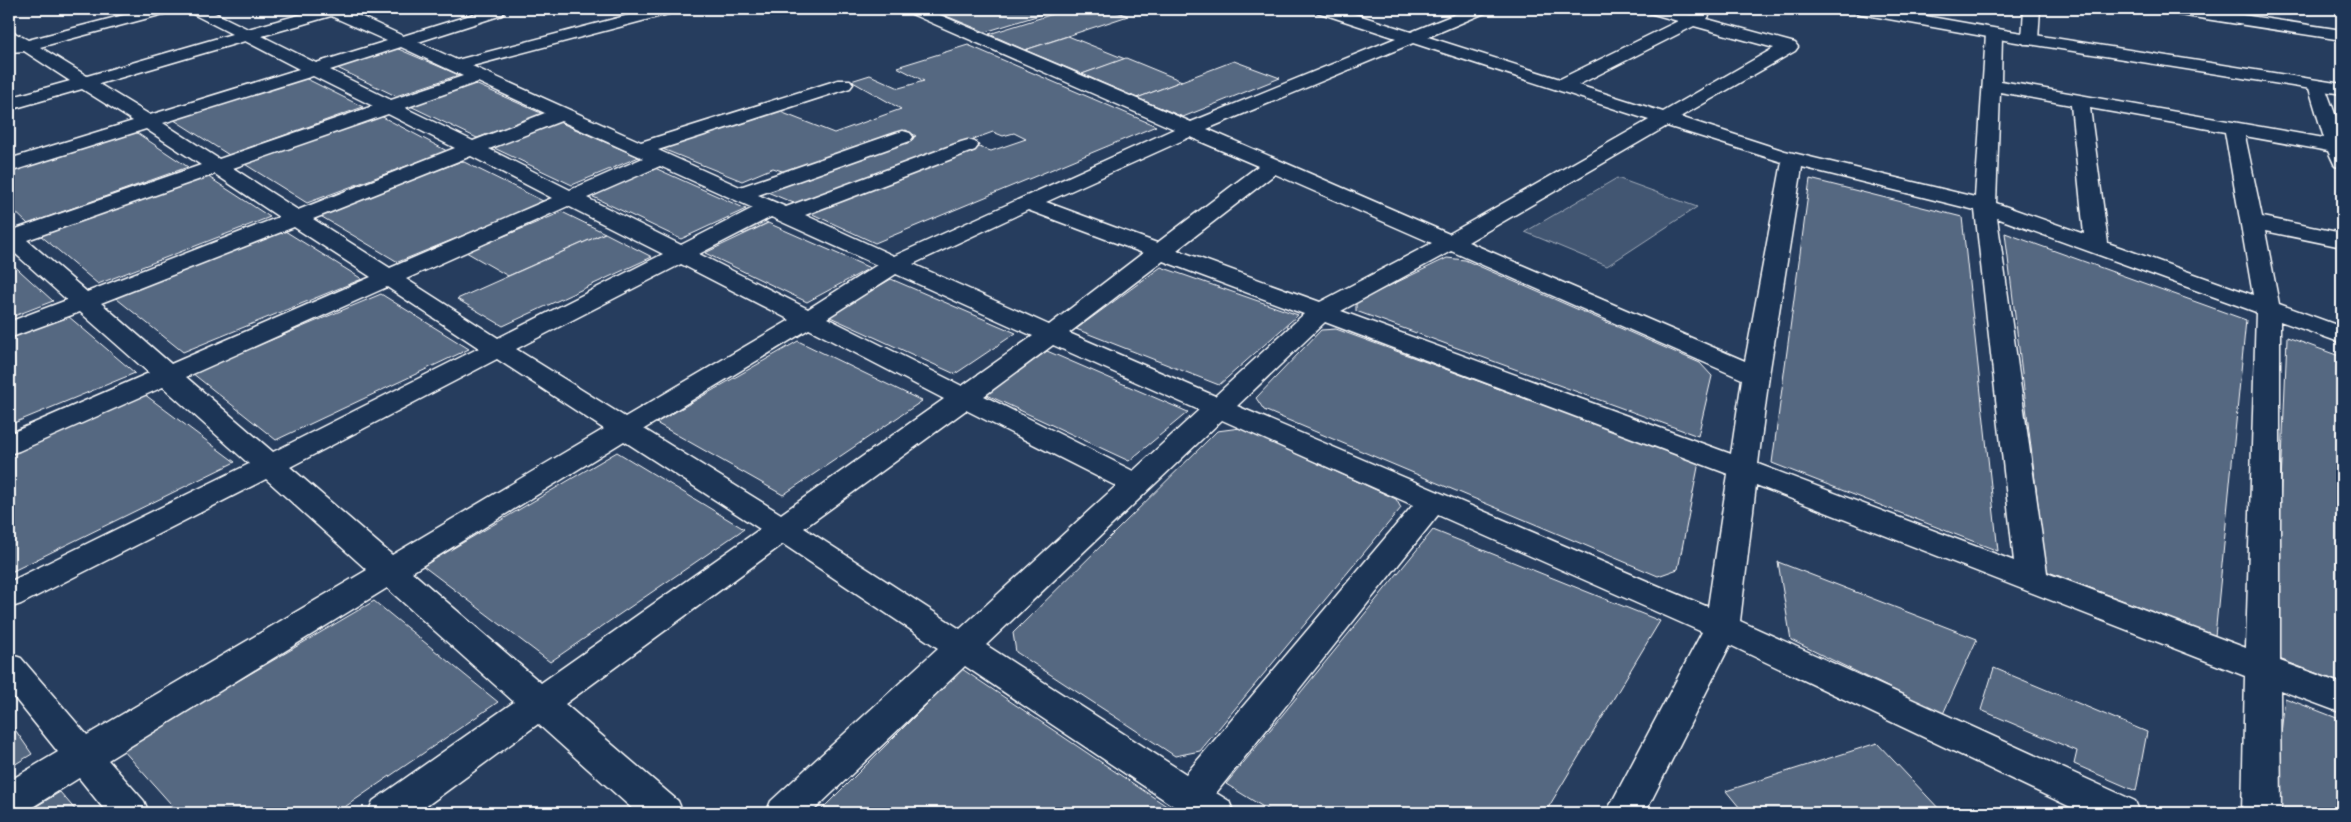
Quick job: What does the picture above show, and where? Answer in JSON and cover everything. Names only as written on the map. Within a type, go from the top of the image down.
[{"type":"street","points":[[15,44],[165,9]]},
{"type":"street","points":[[195,9],[316,68],[680,255],[1137,485]]},
{"type":"street","points":[[9,104],[333,9],[1051,334],[1722,627],[2121,813]]},
{"type":"street","points":[[664,813],[10,237],[390,106],[527,46],[670,9]]},
{"type":"street","points":[[913,9],[1756,375]]},
{"type":"street","points":[[1323,9],[1793,158],[1985,206],[2342,335]]},
{"type":"street","points":[[9,802],[388,571],[809,319],[895,264],[1027,202],[1189,130],[1481,9]]},
{"type":"street","points":[[784,813],[962,649],[1322,311],[1449,243],[1789,47],[1652,9]]},
{"type":"street","points":[[1561,86],[1716,9]]},
{"type":"street","points":[[1861,9],[1994,34],[2031,35],[2342,78]]},
{"type":"street","points":[[1908,9],[2031,35],[2342,89]]},
{"type":"street","points":[[2031,35],[2032,9]]},
{"type":"street","points":[[2173,9],[2342,35]]},
{"type":"street","points":[[9,166],[494,11],[527,46]]},
{"type":"street","points":[[1994,34],[1985,206],[2032,580]]},
{"type":"street","points":[[15,44],[85,82],[148,122],[498,349],[781,528],[962,649],[1203,805],[1433,501]]},
{"type":"street","points":[[9,445],[568,198],[650,154],[844,84]]},
{"type":"street","points":[[1991,85],[2234,128],[2341,152]]},
{"type":"street","points":[[2317,85],[2341,152]]},
{"type":"street","points":[[2080,101],[2097,246]]},
{"type":"street","points":[[9,331],[563,113]]},
{"type":"street","points":[[2234,128],[2268,308],[2261,813]]},
{"type":"street","points":[[740,194],[902,137]]},
{"type":"street","points":[[9,596],[269,466],[680,255],[779,212],[968,146]]},
{"type":"street","points":[[1626,813],[1722,627],[1756,375],[1793,158]]},
{"type":"street","points":[[387,813],[965,397],[1272,166]]},
{"type":"street","points":[[1027,202],[1743,469],[2342,699]]},
{"type":"street","points":[[2252,222],[2342,240]]},
{"type":"street","points":[[9,667],[130,813]]},
{"type":"shaded area","points":[[1617,178],[1697,207],[1607,266],[1525,232]]},
{"type":"building","points":[[940,9],[1059,9],[985,32],[934,11]]},
{"type":"building","points":[[1069,9],[1109,9],[1128,16],[1025,50],[989,34]]},
{"type":"building","points":[[1068,36],[1125,59],[1082,74],[1025,50]]},
{"type":"building","points":[[968,45],[1156,126],[875,243],[808,212],[979,147],[991,151],[1026,139],[1014,133],[1003,136],[993,132],[796,204],[765,191],[916,136],[906,130],[788,173],[773,168],[742,181],[660,148],[778,111],[834,133],[901,109],[851,81],[870,75],[899,88],[924,81],[897,67]]},
{"type":"building","points":[[396,48],[459,75],[396,96],[333,66]]},
{"type":"building","points":[[1126,58],[1182,81],[1137,98],[1082,74]]},
{"type":"building","points":[[1234,61],[1280,78],[1183,117],[1137,98]]},
{"type":"building","points":[[303,77],[363,107],[229,155],[171,118]]},
{"type":"building","points":[[473,83],[543,114],[477,138],[408,105]]},
{"type":"building","points":[[379,115],[447,151],[307,203],[243,163]]},
{"type":"building","points":[[559,122],[639,157],[572,185],[492,147]]},
{"type":"building","points":[[134,131],[188,167],[28,224],[9,206],[9,170]]},
{"type":"building","points":[[462,161],[545,202],[398,262],[317,214]]},
{"type":"building","points":[[655,168],[746,209],[681,239],[589,195]]},
{"type":"building","points":[[207,176],[270,217],[98,284],[40,235]]},
{"type":"building","points":[[1810,179],[1962,217],[1998,551],[1772,463]]},
{"type":"building","points":[[562,212],[605,233],[508,276],[466,252]]},
{"type":"building","points":[[760,219],[768,223],[744,234],[736,231]]},
{"type":"building","points":[[768,223],[870,268],[807,302],[705,253]]},
{"type":"building","points":[[285,231],[362,279],[183,352],[112,295]]},
{"type":"building","points":[[605,233],[652,257],[503,326],[457,299]]},
{"type":"building","points":[[2005,233],[2246,320],[2215,636],[2046,571]]},
{"type":"building","points":[[1447,258],[1465,260],[1700,363],[1712,376],[1698,436],[1356,311],[1356,302]]},
{"type":"building","points":[[9,261],[53,301],[9,318]]},
{"type":"building","points":[[1161,267],[1298,315],[1219,385],[1076,329]]},
{"type":"building","points":[[891,279],[1016,333],[955,374],[828,316]]},
{"type":"building","points":[[381,294],[469,349],[276,440],[192,373]]},
{"type":"building","points":[[68,316],[135,373],[9,425],[9,339]]},
{"type":"building","points":[[1336,329],[1699,462],[1678,569],[1658,576],[1264,410],[1256,398],[1321,330]]},
{"type":"building","points":[[2287,337],[2342,357],[2342,683],[2274,657]]},
{"type":"building","points":[[798,341],[922,401],[783,495],[656,423]]},
{"type":"building","points":[[1047,351],[1188,412],[1129,461],[985,394]]},
{"type":"building","points":[[144,394],[235,462],[9,573],[9,454]]},
{"type":"building","points":[[1240,428],[1396,499],[1401,508],[1200,751],[1175,756],[1016,652],[1013,633],[1217,431]]},
{"type":"building","points":[[617,452],[744,529],[550,662],[423,566]]},
{"type":"building","points":[[1433,530],[1660,621],[1545,813],[1273,813],[1226,784]]},
{"type":"building","points":[[1778,562],[1977,639],[1943,714],[1791,640]]},
{"type":"building","points":[[374,601],[498,702],[336,813],[179,813],[122,749]]},
{"type":"building","points":[[1994,668],[2147,732],[2136,791],[2074,764],[2077,751],[1981,710]]},
{"type":"building","points":[[962,669],[1177,813],[818,813]]},
{"type":"building","points":[[2285,698],[2342,720],[2342,813],[2272,813]]},
{"type":"building","points":[[9,721],[32,754],[9,768]]},
{"type":"building","points":[[1877,743],[1943,813],[1744,813],[1726,791]]},
{"type":"building","points":[[60,792],[78,813],[25,813]]}]
